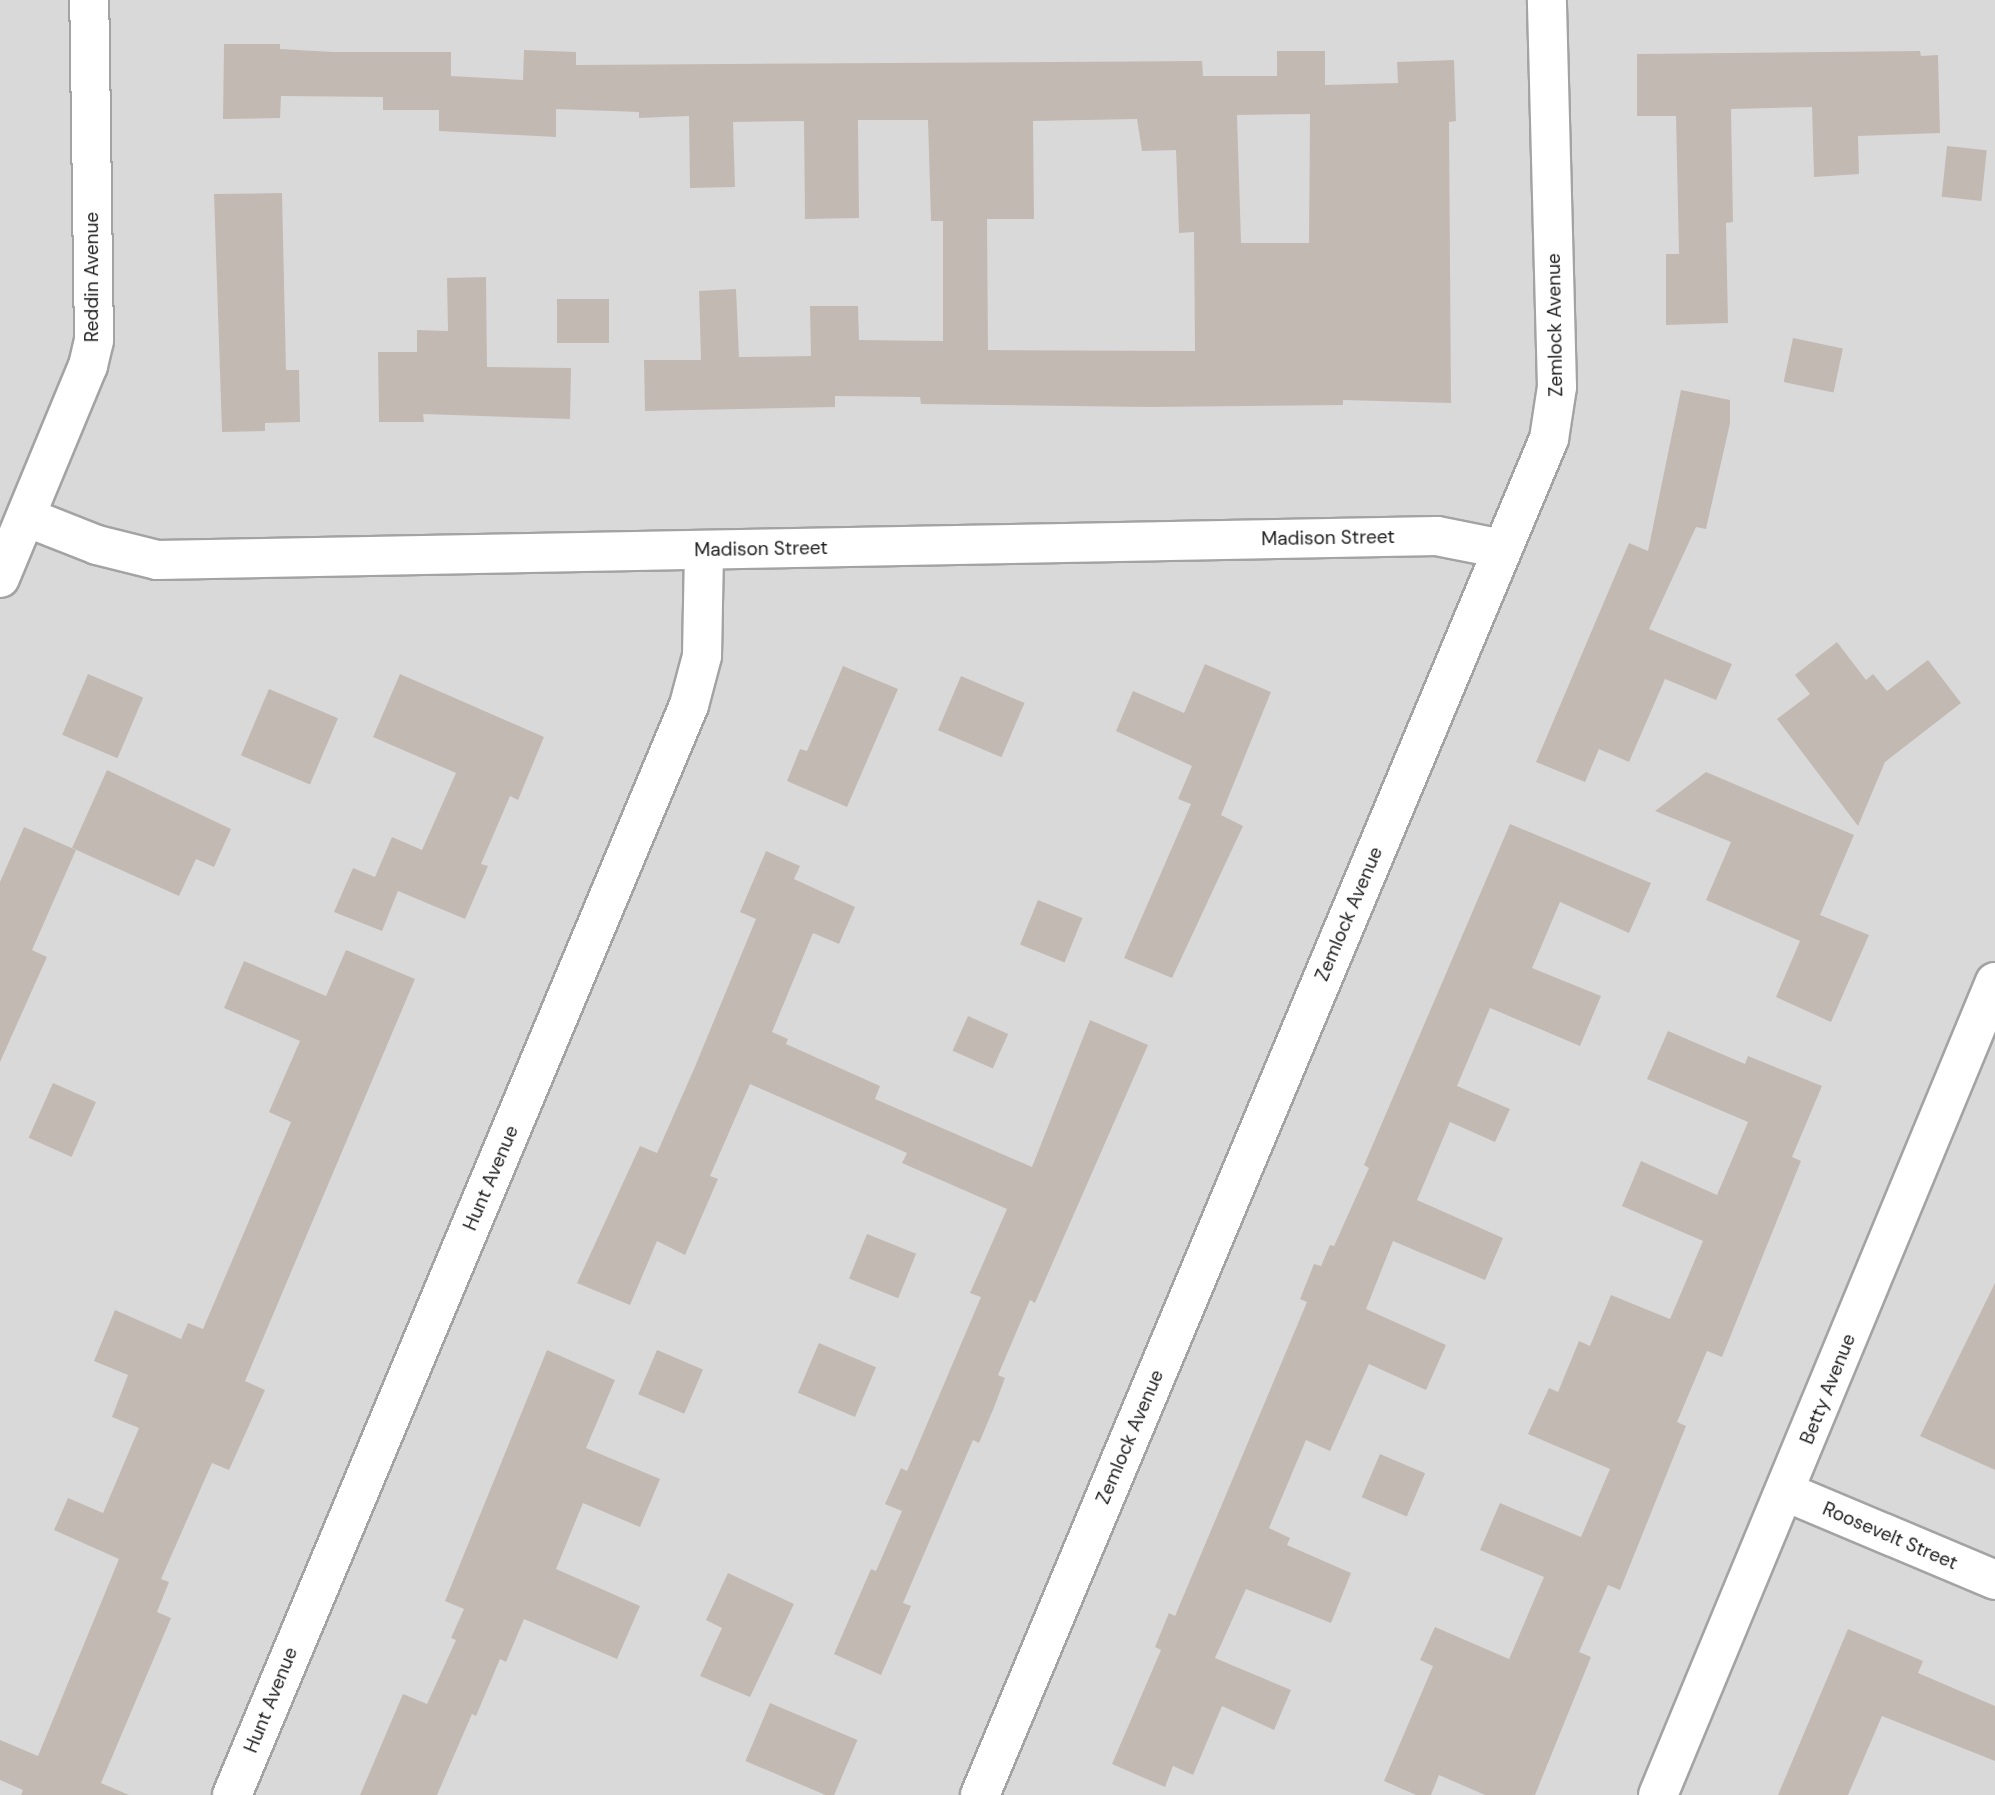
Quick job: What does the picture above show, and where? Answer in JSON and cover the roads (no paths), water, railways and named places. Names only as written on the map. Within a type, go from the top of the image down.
[{"type":"street","name":"Reddin Avenue","points":[[0,578],[88,366],[94,341],[89,0]]},
{"type":"street","name":"Zemlock Avenue","points":[[980,1795],[1549,439],[1556,408],[1547,0]]},
{"type":"street","name":"Madison Street","points":[[26,517],[97,545],[157,560],[1437,536],[1502,549]]},
{"type":"street","name":"Hunt Avenue","points":[[232,1795],[689,705],[702,656],[705,550]]},
{"type":"street","name":"Betty Avenue","points":[[1658,1795],[1786,1492],[1995,982]]},
{"type":"street","name":"Roosevelt Street","points":[[1786,1492],[1995,1580]]}]
